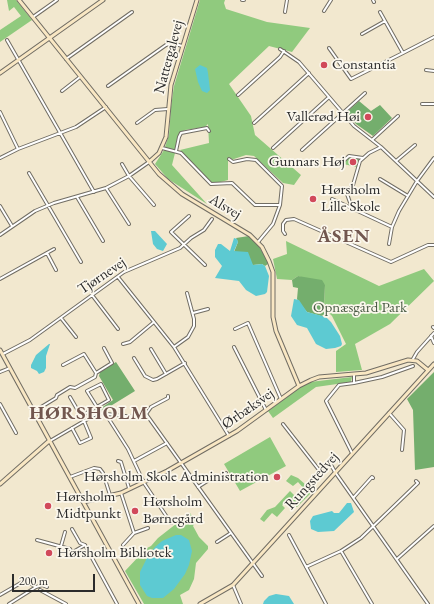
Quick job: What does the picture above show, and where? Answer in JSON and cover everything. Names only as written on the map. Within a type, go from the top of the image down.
[{"type":"street","name":"Alsvej","points":[[18,0],[149,162],[175,189],[243,230],[258,242],[267,255],[273,272],[273,317],[276,331],[299,386]]},
{"type":"street","points":[[32,17],[57,0]]},
{"type":"street","points":[[0,73],[103,0]]},
{"type":"street","name":"Nattergalevej","points":[[149,162],[162,148],[167,132],[172,79],[197,0]]},
{"type":"street","points":[[285,12],[287,0]]},
{"type":"street","points":[[324,11],[331,0]]},
{"type":"street","points":[[66,59],[132,12]]},
{"type":"street","points":[[380,12],[404,53]]},
{"type":"street","points":[[362,34],[385,21]]},
{"type":"street","points":[[329,48],[351,79],[434,37]]},
{"type":"street","points":[[7,40],[94,192]]},
{"type":"street","points":[[108,86],[166,45],[172,43],[182,46]]},
{"type":"street","points":[[280,49],[299,62],[354,126],[372,139],[434,197]]},
{"type":"street","points":[[238,95],[280,57],[284,51]]},
{"type":"street","points":[[426,70],[434,71]]},
{"type":"street","points":[[254,123],[309,73]]},
{"type":"street","points":[[62,91],[80,77]]},
{"type":"street","points":[[302,150],[365,93]]},
{"type":"street","points":[[272,148],[328,97]]},
{"type":"street","points":[[422,104],[434,104]]},
{"type":"street","points":[[0,158],[18,149],[61,134],[92,118],[106,107]]},
{"type":"street","points":[[137,123],[155,110],[168,109]]},
{"type":"street","points":[[0,112],[18,149]]},
{"type":"street","points":[[372,139],[398,116]]},
{"type":"street","points":[[208,124],[207,128],[209,131]]},
{"type":"street","points":[[176,151],[179,137],[182,133],[207,128]]},
{"type":"street","points":[[396,161],[415,145]]},
{"type":"street","points":[[352,208],[347,194],[363,158],[381,147]]},
{"type":"street","points":[[162,148],[181,153],[211,184],[232,182],[257,206],[272,204],[280,205]]},
{"type":"street","points":[[341,163],[348,156],[363,158]]},
{"type":"street","points":[[389,244],[392,227],[408,196],[417,180],[434,158]]},
{"type":"street","points":[[229,159],[233,162],[247,159],[256,160],[282,186],[280,205],[273,224],[258,242]]},
{"type":"street","points":[[0,235],[30,214],[48,205],[106,188],[129,176],[149,162]]},
{"type":"street","points":[[122,164],[129,176],[154,205]]},
{"type":"street","points":[[30,173],[81,262]]},
{"type":"street","points":[[380,179],[408,196]]},
{"type":"street","points":[[106,188],[129,224]]},
{"type":"street","points":[[77,197],[103,241]]},
{"type":"street","points":[[332,199],[392,227]]},
{"type":"street","points":[[0,206],[12,226]]},
{"type":"street","points":[[189,216],[171,232],[205,265]]},
{"type":"street","points":[[286,234],[283,230],[283,224],[286,220],[294,218],[391,262],[428,245],[434,245]]},
{"type":"street","name":"Tjørnevej","points":[[2,354],[30,340],[132,268],[169,254],[184,245],[191,238],[204,230],[212,219]]},
{"type":"street","points":[[0,280],[54,249]]},
{"type":"street","points":[[47,253],[56,270]]},
{"type":"street","points":[[118,277],[174,347],[229,436]]},
{"type":"street","points":[[174,347],[188,337],[192,332],[194,322],[193,313],[187,293]]},
{"type":"street","points":[[92,295],[118,329]]},
{"type":"street","points":[[193,313],[208,309]]},
{"type":"street","points":[[61,318],[76,337]]},
{"type":"street","points":[[123,344],[130,342],[154,322]]},
{"type":"street","points":[[235,329],[248,323],[281,399]]},
{"type":"street","points":[[428,370],[413,359],[417,352],[434,333]]},
{"type":"street","points":[[431,336],[434,342]]},
{"type":"street","points":[[234,347],[266,410]]},
{"type":"street","points":[[33,412],[56,398],[70,387],[75,388],[95,377],[96,373],[112,363],[104,348]]},
{"type":"street","points":[[151,349],[166,374]]},
{"type":"street","points":[[0,350],[139,604]]},
{"type":"street","points":[[63,365],[84,354],[96,373]]},
{"type":"street","points":[[134,358],[149,379],[157,379],[185,363]]},
{"type":"street","name":"Ørbæksvej","points":[[83,502],[130,490],[181,464],[229,436],[299,386],[319,377],[354,375],[378,370],[413,359]]},
{"type":"street","name":"Rungstedvej","points":[[200,604],[233,585],[434,364]]},
{"type":"street","points":[[352,453],[326,401],[339,385],[354,383],[413,366]]},
{"type":"street","points":[[0,372],[10,368]]},
{"type":"street","points":[[354,375],[354,383]]},
{"type":"street","points":[[81,416],[97,407],[110,398],[101,384],[87,391],[97,407]]},
{"type":"street","points":[[0,484],[50,441],[84,421],[100,413],[130,417],[146,414],[151,408],[168,398],[168,396]]},
{"type":"street","points":[[70,397],[84,421],[91,438],[80,443],[72,428]]},
{"type":"street","points":[[0,404],[16,433]]},
{"type":"street","points":[[105,413],[134,461],[144,483],[171,523]]},
{"type":"street","points":[[389,413],[404,430],[402,450]]},
{"type":"street","points":[[146,414],[262,576]]},
{"type":"street","points":[[283,424],[319,470],[330,463],[428,604]]},
{"type":"street","points":[[134,461],[167,443]]},
{"type":"street","points":[[118,462],[121,462],[130,490]]},
{"type":"street","points":[[69,478],[94,468],[100,469],[103,473],[110,496]]},
{"type":"street","points":[[198,487],[212,478],[217,478],[226,473]]},
{"type":"street","points":[[354,497],[372,477],[374,478]]},
{"type":"street","points":[[306,567],[341,551],[361,538],[418,483],[416,481]]},
{"type":"street","points":[[121,493],[134,533]]},
{"type":"street","points":[[397,559],[434,526]]},
{"type":"street","points":[[123,545],[134,533],[148,528]]},
{"type":"street","points":[[72,529],[80,543],[85,545],[117,604]]},
{"type":"street","points":[[61,546],[65,532]]},
{"type":"street","points":[[218,542],[231,533]]},
{"type":"street","points":[[289,535],[326,604]]},
{"type":"street","points":[[37,540],[70,549],[73,553],[85,545]]},
{"type":"street","points":[[341,551],[372,604]]},
{"type":"street","points":[[0,595],[26,580],[36,587]]},
{"type":"street","points":[[9,604],[36,587],[42,585],[47,587]]},
{"type":"street","points":[[233,585],[241,604]]},
{"type":"street","points":[[40,590],[66,604]]},
{"type":"green space","points":[[7,0],[16,0],[32,20],[0,42],[0,30],[21,16],[14,7],[9,11]]},
{"type":"green space","points":[[200,0],[225,0],[224,3],[226,9],[267,22],[310,28],[292,52],[269,46],[229,84],[251,116],[255,135],[301,175],[294,185],[283,183],[254,156],[246,155],[228,161],[228,180],[217,183],[211,182],[180,150],[209,143],[208,124],[205,127],[185,130],[180,133],[172,165],[207,204],[168,179],[155,164],[164,150],[169,135],[174,86]]},
{"type":"green space","points":[[359,101],[371,111],[380,105],[392,118],[373,136],[356,124],[346,113]]},
{"type":"green space","points":[[349,157],[361,158],[357,167],[343,164]]},
{"type":"green space","points":[[249,236],[256,242],[265,256],[268,264],[265,266],[262,264],[253,265],[234,252],[238,242],[236,238]]},
{"type":"green space","name":"Opnæsgård Park","points":[[286,241],[379,286],[424,269],[434,281],[390,324],[355,344],[362,370],[336,372],[336,351],[346,344],[332,316],[324,308],[325,285],[298,276],[292,280],[277,279],[273,259],[287,254]]},
{"type":"green space","points":[[298,276],[322,280],[325,285],[324,308],[329,313],[321,316],[307,312],[301,305],[297,299],[298,288],[293,287],[292,280]]},
{"type":"green space","points":[[116,362],[135,391],[109,407],[105,412],[98,410],[113,400],[99,376],[100,372]]},
{"type":"green space","points":[[434,372],[434,467],[415,470],[413,410],[407,399]]},
{"type":"green space","points":[[352,377],[351,382],[316,387],[273,418],[268,411],[299,388],[310,382]]},
{"type":"green space","points":[[270,437],[286,466],[240,491],[224,464]]},
{"type":"green space","points":[[291,475],[298,478],[313,491],[297,507],[288,500],[282,505],[285,508],[277,517],[272,513],[264,522],[260,519],[267,510],[275,507],[290,491],[298,499],[306,491],[298,482],[293,486],[286,481]]},
{"type":"green space","points":[[190,513],[196,522],[193,526],[199,537],[208,546],[208,549],[196,563],[194,579],[189,590],[180,595],[183,604],[144,604],[125,571],[141,554],[141,551],[151,546],[158,538]]},
{"type":"water","points":[[200,65],[207,68],[210,90],[207,93],[202,91],[198,82],[195,69]]},
{"type":"water","points":[[151,231],[155,231],[167,244],[163,251],[157,249],[153,244]]},
{"type":"water","points":[[234,238],[237,239],[238,242],[234,251],[248,252],[253,265],[262,264],[265,266],[269,276],[267,292],[265,294],[256,296],[246,290],[239,281],[215,278],[222,266],[215,257],[215,250],[218,244],[221,244],[230,251]]},
{"type":"water","points":[[294,299],[299,300],[307,312],[326,317],[331,322],[340,336],[341,346],[326,349],[316,344],[307,328],[297,325],[291,316]]},
{"type":"water","points":[[49,344],[46,356],[46,368],[44,372],[39,374],[31,368],[31,365],[36,355]]},
{"type":"water","points":[[347,503],[351,503],[354,512],[334,531],[318,532],[311,529],[310,521],[313,516],[332,511],[334,513],[339,513]]},
{"type":"water","points":[[176,535],[181,535],[189,540],[192,551],[189,565],[185,574],[174,589],[163,598],[152,598],[147,596],[140,585],[140,572],[148,556],[155,547],[162,541]]},
{"type":"water","points":[[276,594],[289,596],[294,604],[263,604],[269,596]]},
{"type":"place","name":"Constantia","points":[[324,65]]},
{"type":"place","name":"Vallerød Høi","points":[[368,117]]},
{"type":"place","name":"Gunnars Høj","points":[[353,162]]},
{"type":"place","name":"Hørsholm Lille Skole","points":[[313,199]]},
{"type":"place","name":"Hørsholm Skole Administration","points":[[277,477]]},
{"type":"place","name":"Hørsholm Midtpunkt","points":[[48,506]]},
{"type":"place","name":"Hørsholm Børnegård","points":[[135,511]]},
{"type":"place","name":"Hørsholm Bibliotek","points":[[49,553]]},
{"type":"district","name":"ÅSEN","points":[[344,237]]},
{"type":"district","name":"HØRSHOLM","points":[[89,414]]}]
